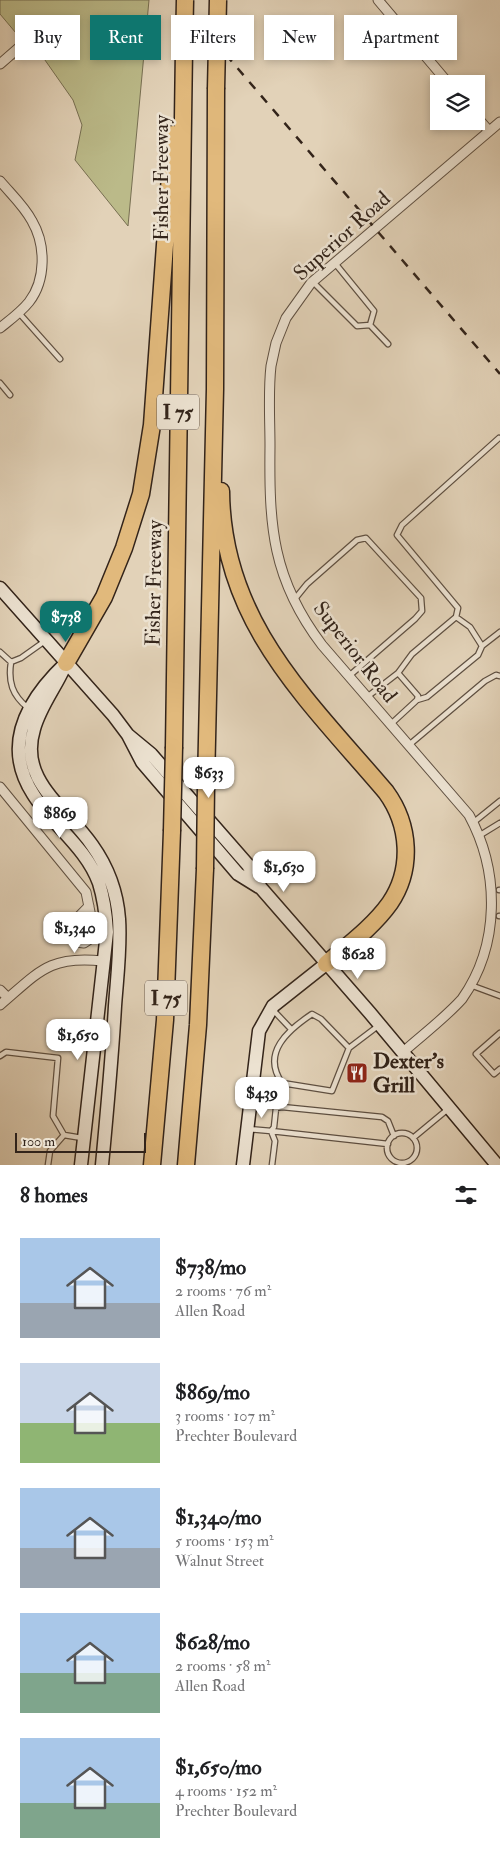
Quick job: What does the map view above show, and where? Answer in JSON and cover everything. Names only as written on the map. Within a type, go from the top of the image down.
[{"type":"highway","name":"Fisher Freeway","points":[[152,1165],[165,1020],[172,831],[185,0]]},
{"type":"highway","name":"I 75","points":[[186,1165],[198,1025],[205,869],[215,389],[218,0]]},
{"type":"highway","points":[[66,663],[104,597],[124,548],[140,494],[152,425],[174,113],[183,78]]},
{"type":"highway","points":[[215,389],[221,444],[222,502],[226,540],[236,584],[246,608],[273,656],[386,792],[403,824],[406,858],[398,890],[380,915],[326,964]]},
{"type":"main road","points":[[0,589],[128,734],[142,762],[238,874],[261,888],[497,1165]]},
{"type":"main road","points":[[66,663],[47,681],[23,720],[18,758],[33,794],[81,851],[98,882],[105,908],[107,932],[81,1165]]},
{"type":"main road","points":[[66,663],[33,730],[31,750],[33,771],[44,790],[91,844],[103,863],[114,891],[119,919],[110,1088],[102,1165]]},
{"type":"main road","points":[[243,1165],[259,1031],[271,1009],[326,964]]},
{"type":"main road","points":[[90,1084],[110,1088]]},
{"type":"main road","points":[[84,1138],[91,1133],[97,1134],[104,1140]]},
{"type":"street","points":[[378,0],[441,75]]},
{"type":"street","points":[[0,64],[15,51]]},
{"type":"street","name":"Superior Road","points":[[402,1052],[453,1009],[473,986],[493,946],[499,916],[499,890],[493,862],[482,834],[474,822],[314,634],[294,600],[280,565],[270,516],[270,377],[273,354],[283,326],[294,306],[313,282],[334,262],[500,122]]},
{"type":"street","points":[[485,126],[489,131]]},
{"type":"street","points":[[0,181],[28,215],[40,241],[42,268],[39,283],[28,303],[0,328]]},
{"type":"street","points":[[0,787],[83,886],[89,906]]},
{"type":"street","points":[[0,1005],[50,965],[70,960],[104,961]]},
{"type":"street","points":[[0,990],[8,998]]},
{"type":"lane","points":[[334,262],[374,311],[370,325]]},
{"type":"lane","points":[[313,282],[357,326],[370,325]]},
{"type":"lane","points":[[19,313],[60,359]]},
{"type":"lane","points":[[370,325],[388,344]]},
{"type":"lane","points":[[0,384],[10,395]]},
{"type":"lane","points":[[367,697],[398,673],[412,654],[456,617],[458,608],[397,535],[402,524],[499,438]]},
{"type":"lane","points":[[294,600],[307,584],[357,540],[366,538],[421,598],[422,611],[415,619],[349,676]]},
{"type":"lane","points":[[456,617],[470,626],[482,646]]},
{"type":"lane","points":[[391,724],[417,700],[427,697],[478,655],[482,646],[500,632]]},
{"type":"lane","points":[[11,662],[21,658],[46,641]]},
{"type":"lane","points":[[0,652],[11,662]]},
{"type":"lane","points":[[11,662],[10,686],[15,695],[29,709]]},
{"type":"lane","points":[[398,673],[418,696],[417,700]]},
{"type":"lane","points":[[409,745],[485,681],[496,675],[500,676]]},
{"type":"lane","points":[[474,822],[500,801]]},
{"type":"lane","points":[[482,834],[500,823]]},
{"type":"lane","points":[[473,986],[500,996]]},
{"type":"lane","points":[[271,1009],[291,1029]]},
{"type":"lane","points":[[282,1083],[276,1073],[275,1056],[280,1042],[291,1029],[312,1014],[321,1019],[349,1048]]},
{"type":"lane","points":[[252,1081],[282,1083],[332,1091],[349,1048],[379,1025]]},
{"type":"lane","points":[[500,1033],[476,1054],[494,1074],[500,1069]]},
{"type":"lane","points":[[0,1056],[6,1052],[58,1058],[53,1116],[64,1135]]},
{"type":"lane","points":[[271,1131],[274,1127],[276,1108],[282,1107],[382,1117],[388,1120],[394,1136]]},
{"type":"lane","points":[[413,1138],[449,1108]]},
{"type":"lane","points":[[247,1129],[388,1144]]},
{"type":"lane","points":[[271,1131],[275,1141],[272,1165]]},
{"type":"lane","points":[[401,1134],[413,1138],[416,1152],[406,1164],[392,1159],[388,1151],[388,1144],[394,1136],[401,1134]]},
{"type":"lane","points":[[64,1135],[84,1138]]},
{"type":"lane","points":[[48,1165],[50,1151],[64,1135]]},
{"type":"shaded area","points":[[0,0],[149,0],[148,15],[90,15],[90,60],[143,60],[128,226],[75,160],[82,125],[73,100],[45,60],[80,60],[80,15],[15,15],[15,32],[0,14]]},
{"type":"railway","points":[[179,0],[500,374]]},
{"type":"place","name":"Dexter's Grill","points":[[357,1073]]}]
